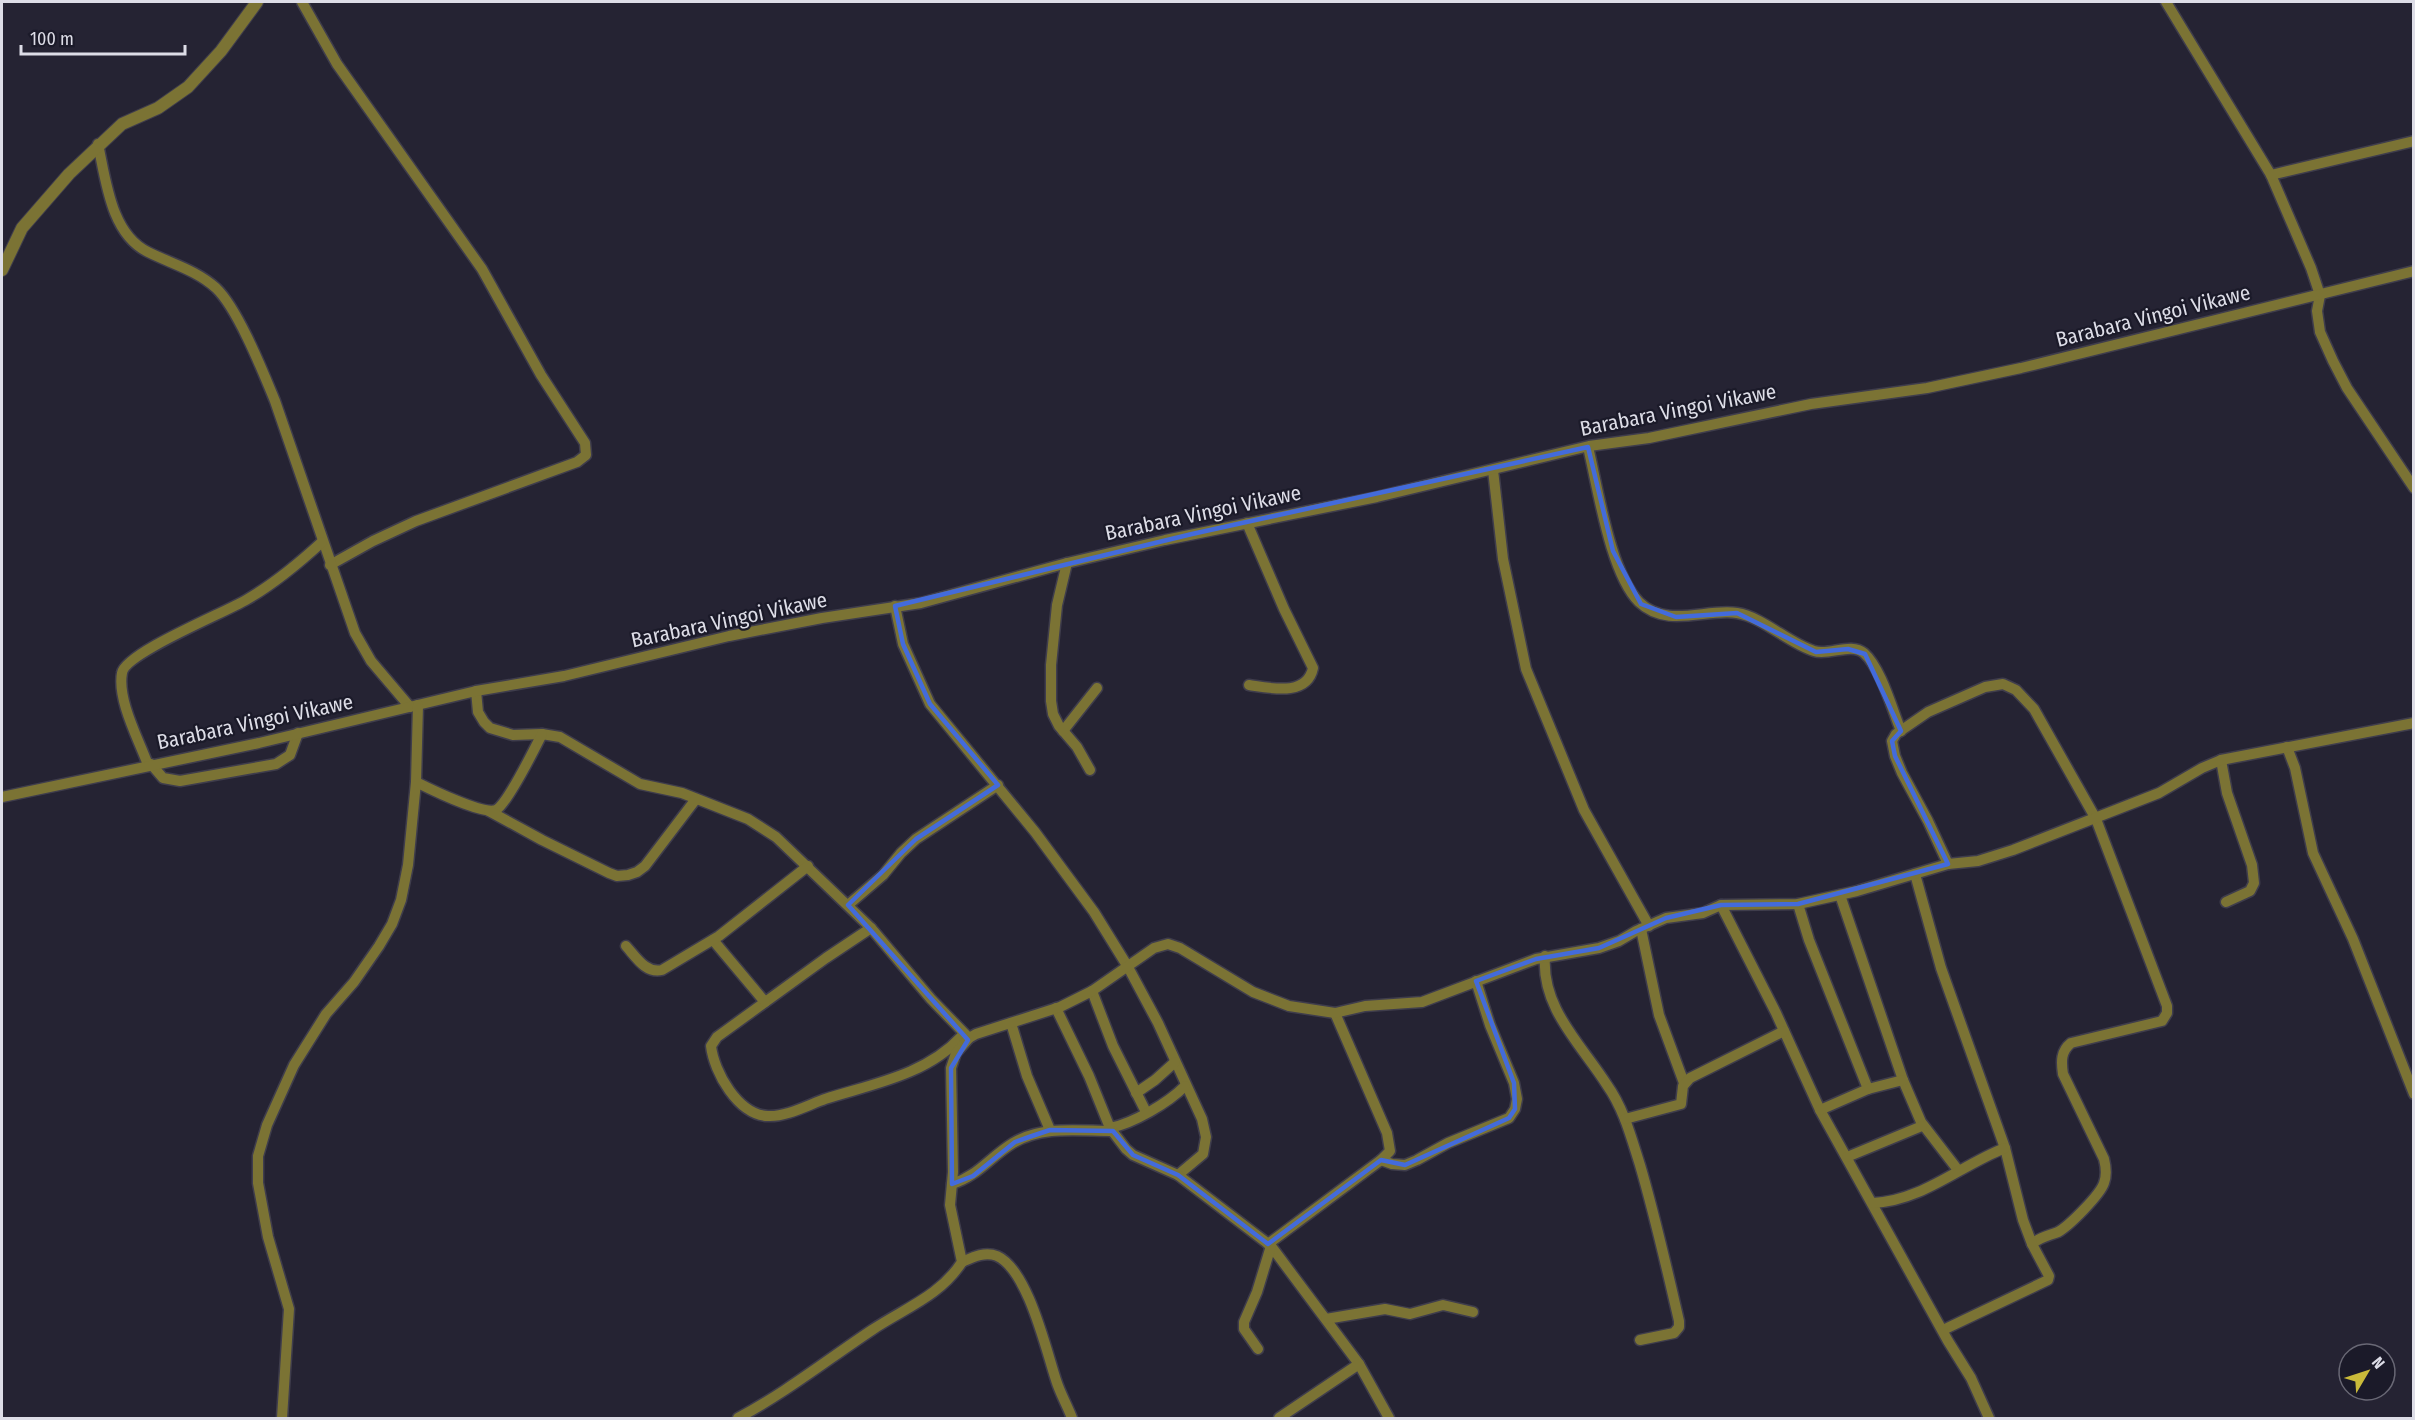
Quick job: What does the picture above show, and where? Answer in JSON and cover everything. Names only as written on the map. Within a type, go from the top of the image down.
[{"type":"street","points":[[2,270],[22,228],[39,206],[98,144],[122,124],[158,108],[188,87],[221,51],[257,2]]},
{"type":"street","points":[[302,2],[337,64],[482,269],[541,375],[587,448],[586,455],[577,462],[416,521],[330,565]]},
{"type":"street","points":[[2166,2],[2271,175],[2311,268],[2320,295],[2318,311],[2320,332],[2332,361],[2347,388],[2414,488]]},
{"type":"street","points":[[2271,175],[2414,141]]},
{"type":"street","points":[[98,144],[113,203],[126,234],[148,252],[193,271],[207,281],[218,290],[232,310],[260,364],[275,401],[330,565],[360,642],[371,661],[414,706],[416,782],[408,865],[401,900],[392,924],[373,955],[326,1014],[297,1059],[267,1125],[258,1156],[258,1183],[268,1237],[285,1288],[289,1310],[282,1419]]},
{"type":"street","name":"Barabara Vingoi Vikawe","points":[[2,797],[298,733],[476,691],[564,676],[773,627],[921,603],[1067,563],[1377,497],[1588,447],[1649,438],[1812,404],[1981,377],[2414,271]]},
{"type":"street","points":[[1588,447],[1613,551],[1631,593],[1641,604],[1655,612],[1676,616],[1737,613],[1816,652],[1858,650],[1865,654],[1875,669],[1901,731]]},
{"type":"street","points":[[1493,470],[1503,559],[1526,669],[1584,810],[1645,928],[1659,1015],[1684,1083],[1681,1104],[1625,1119]]},
{"type":"street","points":[[1247,523],[1284,609],[1313,668],[1308,678],[1291,688],[1275,689],[1249,685]]},
{"type":"street","points":[[298,733],[290,755],[276,764],[180,781],[163,778],[150,765],[123,696],[122,672],[125,666],[149,648],[253,596],[293,568],[322,542]]},
{"type":"street","points":[[1067,563],[1058,605],[1051,665],[1053,714],[1063,731],[1077,747],[1090,770]]},
{"type":"street","points":[[895,606],[903,644],[930,704],[1065,870],[1128,967],[1158,1023],[1202,1119],[1206,1137],[1203,1154],[1178,1175]]},
{"type":"street","points":[[1948,864],[1895,756],[1892,741],[1896,734],[1928,712],[1985,687],[2003,684],[2016,690],[2034,709],[2096,819],[2167,1006],[2167,1013],[2162,1021],[2071,1043],[2064,1049],[2061,1061],[2062,1074],[2104,1159],[2106,1174],[2097,1194],[2067,1225],[2058,1232],[2042,1236],[2032,1244]]},
{"type":"street","points":[[1063,731],[1097,688]]},
{"type":"street","points":[[476,691],[478,712],[490,728],[513,735],[542,734],[560,737],[640,784],[682,794],[760,826],[808,866],[871,928],[966,1037]]},
{"type":"street","points":[[871,928],[727,1029],[711,1046],[717,1070],[742,1104],[756,1114],[769,1117],[907,1073],[950,1049],[966,1037],[1056,1008],[1092,991],[1143,954],[1168,944],[1192,954],[1253,992],[1289,1006],[1335,1013],[1365,1006],[1422,1002],[1545,956],[1599,948],[1666,918],[1703,913],[1721,905],[1798,904],[1840,895],[1948,864],[1978,861],[2096,819],[2159,793],[2202,768],[2221,760],[2414,723]]},
{"type":"street","points":[[489,811],[502,805],[542,734]]},
{"type":"street","points":[[2287,747],[2295,768],[2313,853],[2354,939],[2414,1094]]},
{"type":"street","points":[[2221,760],[2228,793],[2252,865],[2254,883],[2250,891],[2226,902]]},
{"type":"street","points":[[416,782],[489,811],[542,840],[617,876],[637,873],[645,866],[696,799]]},
{"type":"street","points":[[848,905],[883,875],[916,839],[998,786]]},
{"type":"street","points":[[626,946],[645,967],[656,972],[668,967],[713,940],[808,866]]},
{"type":"street","points":[[1915,874],[1941,968],[2005,1148],[2023,1220],[2032,1244],[2048,1274],[2048,1281],[1943,1330]]},
{"type":"street","points":[[1840,895],[1922,1126],[1958,1170]]},
{"type":"street","points":[[1798,904],[1809,940],[1868,1089]]},
{"type":"street","points":[[1721,905],[1784,1031],[1820,1110],[1971,1378],[1989,1419]]},
{"type":"street","points":[[713,940],[765,1002]]},
{"type":"street","points":[[1545,956],[1545,982],[1552,1001],[1568,1030],[1608,1085],[1625,1119],[1650,1198],[1679,1327],[1674,1333],[1640,1340]]},
{"type":"street","points":[[1381,1160],[1392,1164],[1417,1161],[1448,1143],[1509,1118],[1515,1109],[1517,1099],[1514,1083],[1494,1036],[1476,981]]},
{"type":"street","points":[[1092,991],[1113,1046],[1146,1112]]},
{"type":"street","points":[[1056,1008],[1093,1084],[1111,1129],[1126,1149],[1133,1155],[1178,1175],[1269,1245],[1359,1364],[1389,1419]]},
{"type":"street","points":[[1258,1349],[1248,1336],[1244,1322],[1257,1292],[1269,1245],[1390,1151],[1387,1133],[1335,1013]]},
{"type":"street","points":[[1011,1023],[1027,1076],[1050,1130]]},
{"type":"street","points":[[1684,1083],[1784,1031]]},
{"type":"street","points":[[962,1262],[952,1224],[950,1204],[952,1184],[951,1068],[956,1053],[966,1037]]},
{"type":"street","points":[[1136,1093],[1155,1080],[1174,1062]]},
{"type":"street","points":[[1820,1110],[1868,1089],[1904,1080]]},
{"type":"street","points":[[952,1184],[973,1176],[1015,1142],[1050,1130],[1111,1129],[1173,1098],[1185,1086]]},
{"type":"street","points":[[1847,1158],[1922,1126]]},
{"type":"street","points":[[1873,1203],[1902,1200],[1979,1158],[2005,1148]]},
{"type":"street","points":[[738,1419],[789,1388],[875,1328],[931,1295],[954,1274],[962,1262],[987,1254],[997,1256],[1006,1263],[1020,1282],[1039,1323],[1056,1382],[1072,1419]]},
{"type":"street","points":[[1326,1319],[1385,1308],[1414,1313],[1443,1305],[1473,1312]]},
{"type":"street","points":[[1279,1419],[1359,1364]]},
{"type":"highlighted area","points":[[1588,447],[1613,551],[1641,604],[1676,617],[1737,613],[1816,652],[1848,649],[1865,654],[1901,731],[1892,741],[1895,756],[1948,864],[1798,904],[1721,905],[1666,918],[1599,948],[1536,959],[1476,981],[1514,1083],[1515,1109],[1509,1118],[1405,1165],[1381,1160],[1268,1244],[1178,1175],[1133,1155],[1113,1131],[1050,1130],[1015,1142],[973,1176],[952,1184],[951,1068],[968,1040],[848,905],[916,839],[998,785],[930,704],[903,644],[895,606],[1192,534]]}]
